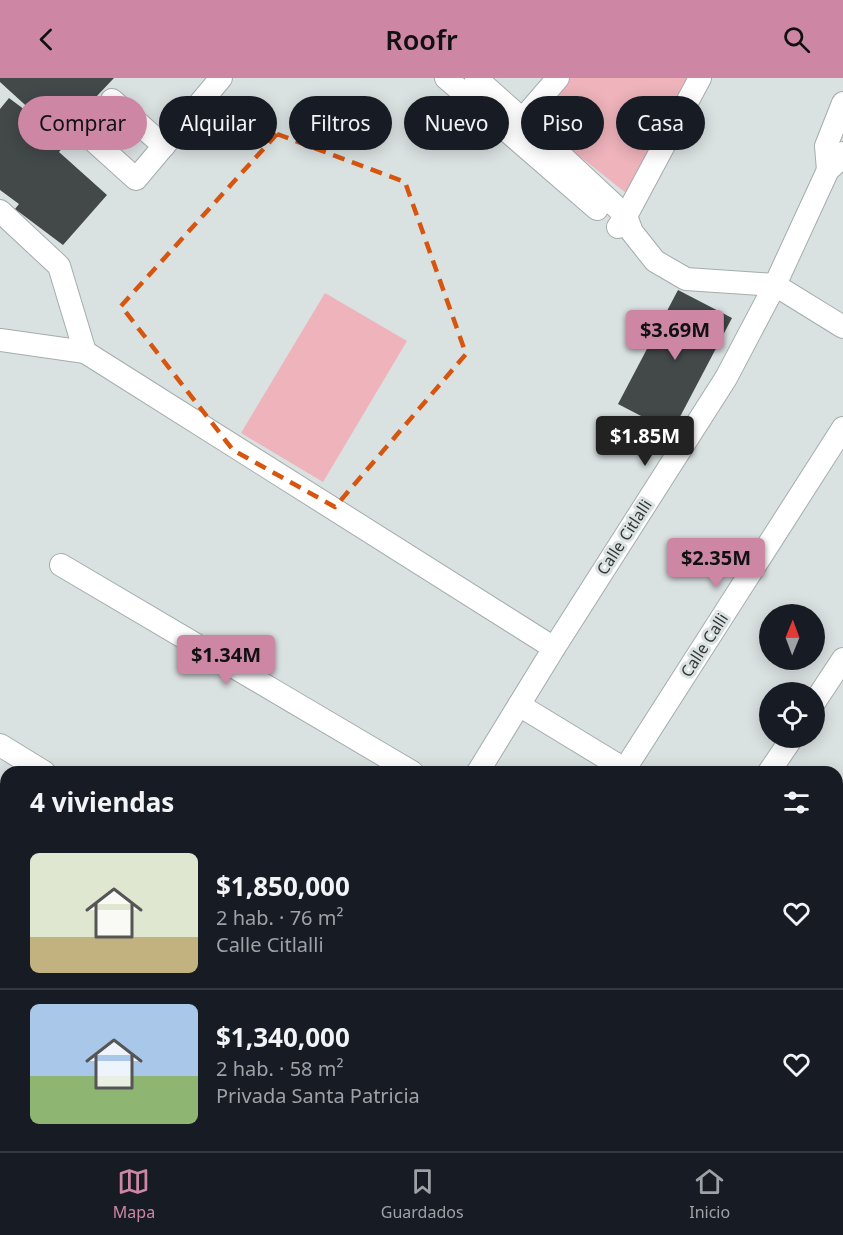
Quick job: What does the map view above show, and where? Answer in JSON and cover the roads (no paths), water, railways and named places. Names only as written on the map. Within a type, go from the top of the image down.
[{"type":"street","points":[[206,96],[221,78]]},
{"type":"street","points":[[446,78],[516,126],[625,225],[656,261],[686,279],[776,285],[843,327]]},
{"type":"street","points":[[476,78],[516,126]]},
{"type":"street","points":[[516,126],[558,78]]},
{"type":"street","points":[[625,225],[700,78]]},
{"type":"street","name":"Calle Citlalli","points":[[482,766],[726,378],[776,285],[835,160],[826,146],[843,103]]},
{"type":"street","points":[[147,131],[159,142]]},
{"type":"street","points":[[104,150],[136,178],[160,150]]},
{"type":"street","points":[[0,211],[59,266],[85,352]]},
{"type":"street","points":[[0,340],[85,352],[554,648]]},
{"type":"street","name":"Calle Calli","points":[[629,766],[834,460],[843,428]]},
{"type":"street","points":[[62,564],[402,766]]},
{"type":"street","points":[[825,686],[843,659]]},
{"type":"street","points":[[519,705],[616,766]]},
{"type":"street","points":[[0,745],[34,766]]},
{"type":"street","points":[[773,766],[785,748]]}]
